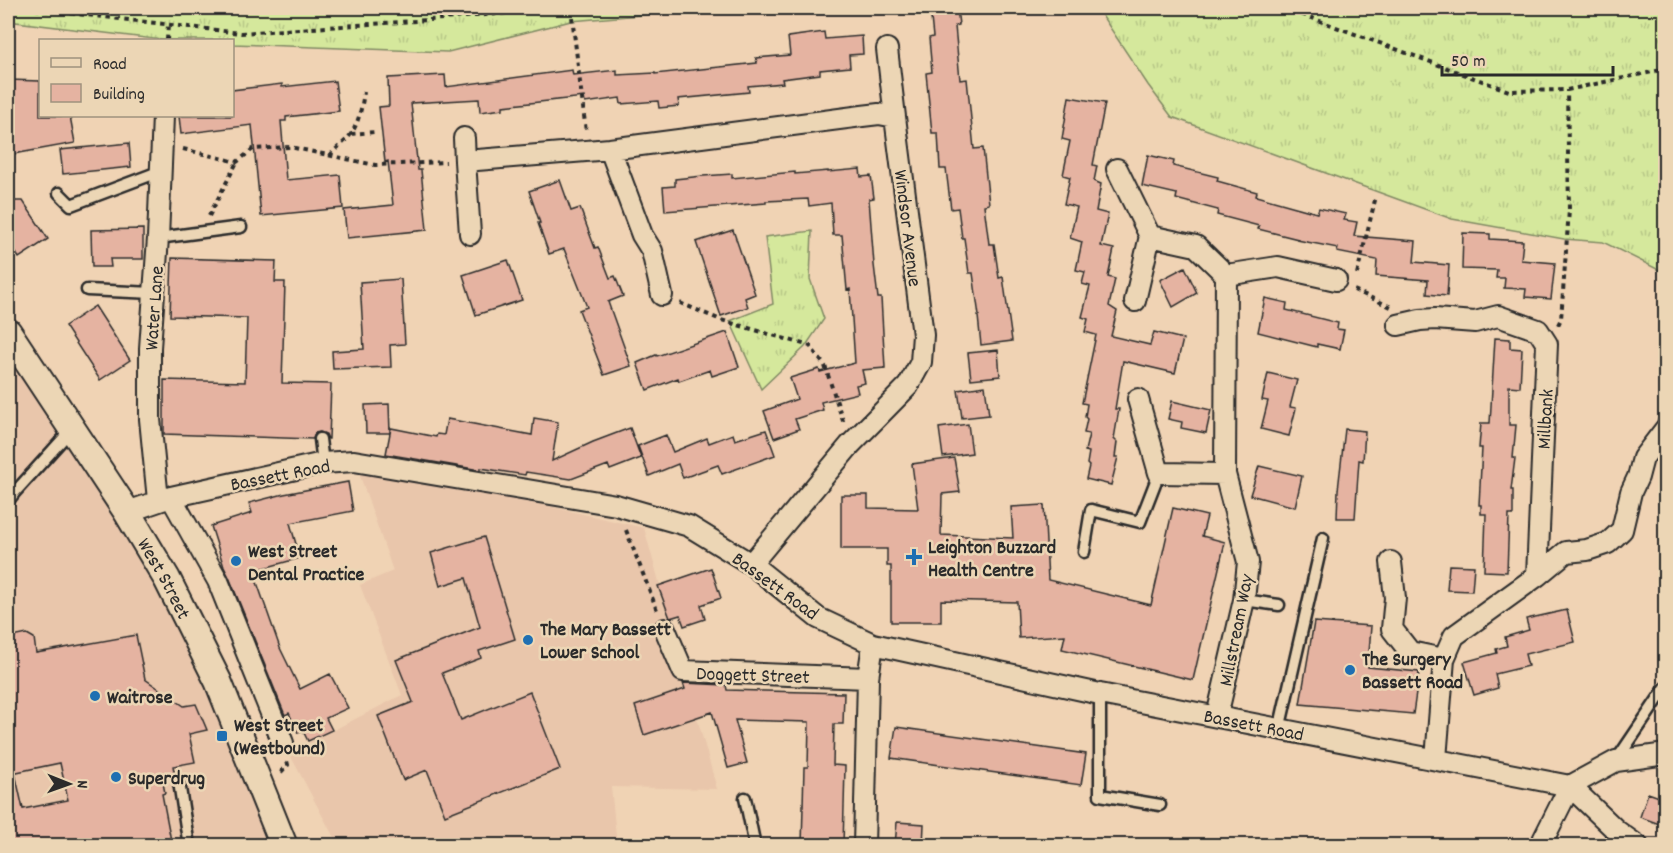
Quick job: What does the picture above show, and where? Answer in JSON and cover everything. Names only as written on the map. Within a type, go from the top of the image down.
[{"type":"street","name":"Windsor Avenue","points":[[751,564],[850,445],[908,386],[921,362],[923,334],[887,49]]},
{"type":"street","points":[[465,161],[610,149],[879,114],[895,117]]},
{"type":"street","name":"Water Lane","points":[[163,117],[158,238],[150,348],[150,419],[165,498]]},
{"type":"street","points":[[464,138],[470,234]]},
{"type":"street","points":[[610,149],[642,235],[652,251],[662,295]]},
{"type":"street","points":[[1117,169],[1150,236],[1135,301]]},
{"type":"street","points":[[1150,236],[1196,246],[1226,275],[1278,267],[1336,280]]},
{"type":"street","name":"Millstream Way","points":[[1217,716],[1244,600],[1248,561],[1226,474],[1226,275]]},
{"type":"street","points":[[1398,325],[1435,319],[1475,322],[1498,316],[1538,330],[1548,344]]},
{"type":"street","name":"West Street","points":[[8,332],[127,512],[167,579],[218,681],[284,846]]},
{"type":"street","name":"Millbank","points":[[1537,576],[1548,344]]},
{"type":"street","points":[[1138,399],[1159,473],[1226,474]]},
{"type":"street","points":[[1436,759],[1444,659],[1454,636],[1537,576],[1566,552],[1608,543],[1622,530],[1631,492],[1643,458],[1665,428]]},
{"type":"street","name":"Bassett Road","points":[[127,512],[165,498],[323,463],[354,461],[616,504],[689,526],[751,564],[818,618],[873,644],[1100,694],[1569,786]]},
{"type":"street","points":[[165,498],[218,581],[283,743]]},
{"type":"street","points":[[1391,562],[1395,598],[1392,629],[1410,652],[1444,659]]},
{"type":"street","name":"Doggett Street","points":[[664,629],[683,671],[868,678]]},
{"type":"street","points":[[864,846],[868,678],[873,644]]},
{"type":"street","points":[[1540,846],[1569,786],[1616,761],[1665,754]]},
{"type":"street","points":[[1569,786],[1617,831],[1638,846]]},
{"type":"lane","points":[[59,193],[71,205],[161,171]]},
{"type":"lane","points":[[158,238],[241,227]]},
{"type":"lane","points":[[87,290],[154,293]]},
{"type":"lane","points":[[8,501],[72,429]]},
{"type":"lane","points":[[320,439],[323,463]]},
{"type":"lane","points":[[1084,552],[1091,510],[1140,522],[1159,473]]},
{"type":"lane","points":[[1279,730],[1323,538]]},
{"type":"lane","points":[[1244,600],[1279,605]]},
{"type":"lane","points":[[1616,761],[1665,687]]},
{"type":"lane","points":[[1100,694],[1100,795],[1160,805]]},
{"type":"lane","points":[[179,783],[189,846]]},
{"type":"lane","points":[[745,798],[755,846]]},
{"type":"path","points":[[26,8],[241,33],[561,8]]},
{"type":"path","points":[[571,8],[588,150]]},
{"type":"path","points":[[1285,8],[1509,91],[1567,90],[1665,69]]},
{"type":"path","points":[[167,39],[168,24]]},
{"type":"path","points":[[1548,344],[1561,319],[1569,210],[1567,90]]},
{"type":"path","points":[[330,156],[351,134],[362,111],[364,92]]},
{"type":"path","points":[[351,134],[375,132]]},
{"type":"path","points":[[162,145],[237,162]]},
{"type":"path","points":[[200,232],[237,162],[253,149],[290,147],[375,165],[465,161]]},
{"type":"path","points":[[1376,196],[1353,290],[1420,320]]},
{"type":"path","points":[[662,295],[721,320],[810,346],[825,366],[850,445]]},
{"type":"path","points":[[616,504],[664,629]]},
{"type":"shaded area","points":[[8,352],[111,504],[214,682],[275,845],[8,845]]},
{"type":"shaded area","name":"The Mary Bassett Lower School","points":[[358,470],[465,487],[644,528],[717,789],[611,787],[617,845],[338,845],[289,753],[402,695],[360,585],[393,571]]},
{"type":"green space","points":[[8,8],[720,8],[571,21],[448,52],[234,44],[234,39],[154,39],[8,21]]},
{"type":"green space","points":[[1097,8],[1665,8],[1665,273],[1603,242],[1564,239],[1452,219],[1172,117]]},
{"type":"green space","points":[[812,231],[810,279],[824,319],[805,347],[761,389],[730,321],[773,304],[765,237]]},
{"type":"building","points":[[930,8],[957,8],[959,25],[955,26],[960,80],[967,79],[974,149],[983,148],[989,204],[984,205],[989,244],[994,244],[999,278],[1003,277],[1012,341],[981,345],[973,273],[969,273],[958,208],[951,209],[946,169],[940,169],[938,133],[932,133],[926,73],[932,72],[929,38],[933,37]]},
{"type":"building","points":[[824,32],[825,39],[862,36],[863,54],[849,55],[850,67],[820,70],[820,74],[782,79],[783,83],[748,86],[749,92],[678,99],[679,106],[659,108],[658,101],[621,104],[620,98],[585,103],[584,97],[503,106],[503,109],[480,112],[479,99],[411,103],[427,230],[347,238],[344,210],[393,205],[388,161],[385,162],[379,107],[389,106],[388,78],[445,75],[446,87],[572,70],[573,75],[617,70],[617,75],[655,74],[757,63],[756,58],[790,55],[788,37]]},
{"type":"building","points":[[8,80],[39,81],[39,117],[70,117],[75,143],[8,155]]},
{"type":"building","points":[[335,81],[339,111],[286,117],[286,121],[281,121],[286,180],[340,175],[343,208],[261,216],[252,125],[181,134],[179,117],[234,117],[234,90],[282,84],[282,87]]},
{"type":"building","points":[[1069,97],[1105,103],[1093,165],[1097,166],[1094,181],[1101,184],[1096,211],[1108,214],[1101,246],[1114,249],[1108,277],[1115,279],[1109,306],[1117,311],[1111,336],[1150,345],[1154,332],[1183,339],[1175,373],[1123,361],[1115,409],[1119,409],[1114,439],[1117,442],[1115,457],[1118,457],[1111,485],[1086,479],[1089,452],[1085,451],[1089,434],[1084,433],[1087,404],[1082,403],[1096,335],[1085,332],[1088,319],[1082,317],[1090,286],[1082,284],[1085,272],[1076,270],[1082,242],[1070,238],[1077,207],[1064,204],[1070,177],[1063,175],[1070,141],[1062,139]]},
{"type":"building","points":[[129,143],[131,167],[63,174],[60,150]]},
{"type":"building","points":[[1148,155],[1174,161],[1173,166],[1218,177],[1217,181],[1257,192],[1256,196],[1317,213],[1319,208],[1346,214],[1344,220],[1357,222],[1354,236],[1416,241],[1414,262],[1449,265],[1447,296],[1427,294],[1428,280],[1376,276],[1377,260],[1337,252],[1338,248],[1258,229],[1259,226],[1217,215],[1218,210],[1176,199],[1177,194],[1142,186]]},
{"type":"building","points":[[860,169],[861,177],[871,176],[874,198],[869,199],[878,298],[881,298],[885,368],[862,370],[865,383],[856,385],[858,393],[821,402],[823,410],[795,419],[799,429],[774,438],[764,411],[797,399],[790,378],[819,369],[820,372],[855,363],[850,289],[847,290],[842,235],[833,235],[831,203],[809,206],[808,199],[766,201],[766,203],[665,211],[663,187],[675,186],[675,179],[703,176],[732,174],[732,178]]},
{"type":"building","points":[[560,180],[571,211],[580,208],[595,248],[598,247],[610,278],[615,276],[623,296],[608,302],[631,366],[604,375],[579,310],[587,307],[564,249],[549,254],[529,191]]},
{"type":"building","points":[[8,201],[23,201],[48,239],[19,258],[8,240]]},
{"type":"building","points":[[143,229],[143,259],[110,259],[111,267],[92,267],[91,230]]},
{"type":"building","points":[[733,230],[755,294],[745,298],[748,307],[721,316],[696,242]]},
{"type":"building","points":[[1463,233],[1490,234],[1490,239],[1523,241],[1521,260],[1555,263],[1551,299],[1525,297],[1526,289],[1504,288],[1505,278],[1496,278],[1497,270],[1462,269]]},
{"type":"building","points":[[172,258],[276,261],[275,282],[285,282],[282,383],[331,384],[329,439],[326,434],[320,432],[315,433],[313,439],[164,434],[164,380],[245,382],[247,318],[170,316]]},
{"type":"building","points":[[508,260],[522,300],[476,315],[463,275]]},
{"type":"building","points":[[1185,267],[1197,293],[1173,307],[1160,280]]},
{"type":"building","points":[[401,279],[405,344],[390,345],[391,367],[333,369],[332,351],[364,349],[360,282]]},
{"type":"building","points":[[1265,298],[1287,303],[1286,310],[1338,323],[1337,329],[1344,330],[1340,349],[1317,344],[1317,347],[1258,332]]},
{"type":"building","points":[[95,306],[130,360],[100,380],[65,326]]},
{"type":"building","points":[[727,332],[739,367],[712,376],[710,370],[679,381],[678,378],[647,390],[637,363]]},
{"type":"building","points":[[1495,338],[1510,339],[1510,348],[1522,349],[1520,387],[1509,386],[1509,425],[1516,425],[1511,490],[1513,490],[1513,515],[1509,515],[1507,572],[1484,571],[1486,514],[1481,514],[1481,505],[1479,505],[1481,423],[1490,423]]},
{"type":"building","points":[[998,350],[1000,376],[971,379],[968,353]]},
{"type":"building","points":[[1268,373],[1297,380],[1290,407],[1296,408],[1289,436],[1261,429],[1268,401],[1262,400]]},
{"type":"building","points":[[985,386],[989,415],[962,418],[958,390]]},
{"type":"building","points":[[1172,401],[1211,410],[1206,433],[1181,428],[1182,422],[1168,419]]},
{"type":"building","points":[[389,404],[390,433],[366,433],[365,405]]},
{"type":"building","points":[[534,418],[558,422],[552,461],[630,428],[641,458],[610,470],[608,465],[571,479],[526,472],[525,475],[480,468],[480,470],[386,454],[391,428],[436,437],[437,434],[444,435],[447,419],[532,435]]},
{"type":"building","points":[[968,424],[972,453],[943,457],[939,428]]},
{"type":"building","points":[[1345,429],[1365,431],[1363,461],[1359,460],[1355,518],[1337,518]]},
{"type":"building","points":[[766,430],[775,455],[722,474],[718,465],[683,478],[678,464],[649,476],[638,446],[666,435],[673,452],[707,438],[709,443],[733,434],[735,440]]},
{"type":"building","points":[[954,458],[960,492],[942,494],[941,535],[1013,538],[1011,507],[1044,505],[1048,580],[1151,605],[1173,508],[1207,516],[1202,536],[1225,542],[1193,680],[1062,649],[1065,635],[1019,638],[1017,602],[941,600],[941,622],[891,622],[891,566],[887,566],[887,549],[841,549],[841,495],[868,495],[868,508],[918,509],[912,464]]},
{"type":"building","points":[[1259,466],[1302,476],[1295,507],[1250,495]]},
{"type":"building","points":[[348,482],[353,511],[290,523],[300,558],[253,571],[280,648],[300,689],[330,674],[348,708],[326,718],[332,730],[308,741],[303,731],[298,733],[289,713],[285,715],[224,567],[211,526],[252,513],[249,503]]},
{"type":"building","points":[[484,537],[515,639],[479,651],[481,658],[442,673],[461,720],[530,692],[560,769],[445,815],[427,770],[403,780],[378,716],[413,702],[396,660],[480,627],[466,578],[440,586],[431,553]]},
{"type":"building","points":[[1449,565],[1474,566],[1472,591],[1447,590]]},
{"type":"building","points":[[711,568],[721,598],[701,605],[705,619],[684,626],[680,615],[670,618],[658,586]]},
{"type":"building","points":[[1567,610],[1575,642],[1525,654],[1528,666],[1495,674],[1498,688],[1474,695],[1464,662],[1497,653],[1496,649],[1507,646],[1505,637],[1529,630],[1526,619]]},
{"type":"building","name":"The Surgery Bassett Road","points":[[1314,622],[1371,626],[1368,667],[1419,672],[1413,714],[1300,704]]},
{"type":"building","points":[[27,634],[34,638],[36,653],[136,635],[145,679],[184,706],[196,704],[207,730],[189,734],[195,762],[173,766],[175,776],[162,778],[165,793],[162,794],[172,846],[8,846],[8,638]],"holes":[[[60,763],[68,800],[23,809],[15,773],[12,773]]]},
{"type":"building","points":[[683,683],[726,685],[727,690],[844,693],[843,724],[834,724],[833,765],[845,766],[843,846],[802,846],[804,767],[808,767],[809,722],[735,720],[747,763],[728,768],[712,712],[644,735],[635,706],[685,689]]},
{"type":"building","points":[[896,727],[1086,754],[1081,785],[891,758]]},
{"type":"building","points":[[1648,793],[1665,799],[1665,826],[1640,817]]},
{"type":"building","points":[[897,822],[924,824],[923,846],[895,846]]},
{"type":"place","name":"Leighton Buzzard Health Centre","points":[[914,557]]},
{"type":"place","name":"West Street Dental Practice","points":[[236,561]]},
{"type":"place","name":"The Mary Bassett Lower School","points":[[528,640]]},
{"type":"place","name":"The Surgery Bassett Road","points":[[1350,670]]},
{"type":"place","name":"Waitrose","points":[[95,696]]},
{"type":"place","name":"West Street (Westbound)","points":[[222,736]]},
{"type":"place","name":"Superdrug","points":[[116,777]]}]
